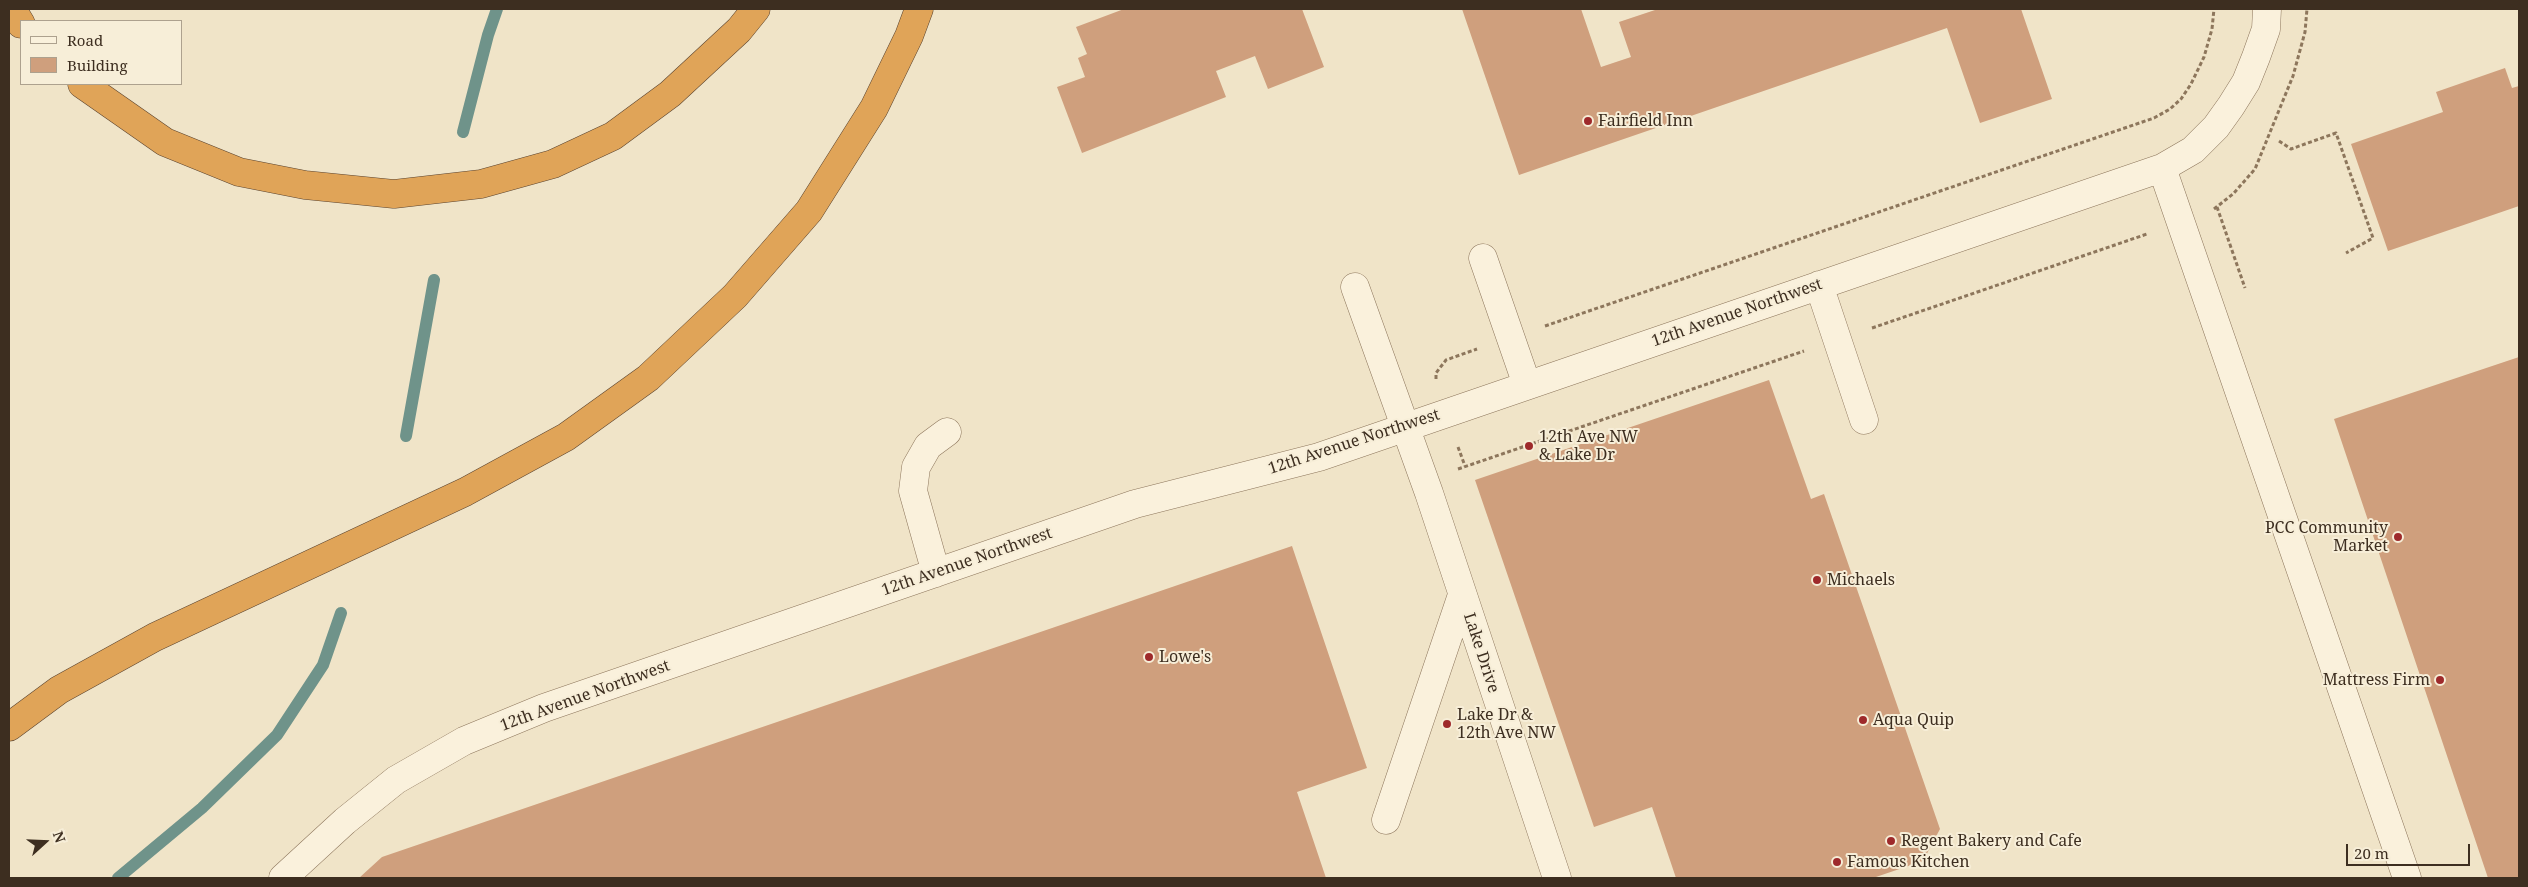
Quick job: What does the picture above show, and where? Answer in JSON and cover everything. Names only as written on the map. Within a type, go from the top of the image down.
[{"type":"highway","points":[[12,9],[20,22]]},
{"type":"highway","points":[[83,85],[165,142],[239,172],[305,185],[394,194],[481,184],[553,164],[613,136],[670,94],[739,30],[756,9]]},
{"type":"highway","points":[[9,727],[59,690],[155,637],[473,488],[566,437],[648,378],[735,296],[809,211],[874,108],[909,36],[919,9]]},
{"type":"street","name":"12th Avenue Northwest","points":[[283,878],[345,822],[396,780],[472,738],[544,708],[1135,504],[1319,457],[2162,168],[2193,150],[2216,127],[2231,106],[2246,82],[2256,57],[2266,29],[2267,9]]},
{"type":"street","points":[[2162,168],[2408,878]]},
{"type":"street","points":[[1483,258],[1527,386]]},
{"type":"street","points":[[1819,285],[1864,420]]},
{"type":"street","name":"Lake Drive","points":[[1355,287],[1406,427],[1557,878]]},
{"type":"street","points":[[936,573],[914,491],[916,467],[928,446],[947,432]]},
{"type":"street","points":[[1386,820],[1462,595]]},
{"type":"path","points":[[1436,382],[1436,373],[1446,360],[2154,118],[2170,109],[2191,84],[2204,57],[2212,29],[2214,9]]},
{"type":"path","points":[[2255,169],[2293,76],[2305,32],[2307,9]]},
{"type":"path","points":[[2279,141],[2291,150],[2336,134],[2373,238],[2346,253]]},
{"type":"path","points":[[2217,207],[2245,288]]},
{"type":"building","points":[[1124,9],[1302,9],[1324,67],[1268,89],[1255,56],[1216,71],[1226,97],[1082,153],[1057,87],[1085,77],[1078,58],[1087,54],[1076,27]]},
{"type":"building","name":"Fairfield Inn","points":[[1462,9],[1581,9],[1601,67],[1631,57],[1619,22],[1658,9],[2021,9],[2052,99],[1980,123],[1947,28],[1519,175]]},
{"type":"building","points":[[2505,68],[2512,88],[2519,86],[2519,206],[2388,251],[2351,144],[2443,112],[2436,92]]},
{"type":"building","points":[[2519,357],[2519,878],[2488,878],[2334,419]]},
{"type":"building","points":[[1769,380],[1811,499],[1824,494],[1940,829],[1923,861],[1873,878],[1676,878],[1652,807],[1594,827],[1475,480]]},
{"type":"building","name":"Lowe's","points":[[1292,546],[1367,768],[1297,792],[1326,878],[359,878],[382,857]]},
{"type":"waterway","points":[[463,132],[488,35],[497,9]]},
{"type":"waterway","points":[[406,436],[434,280]]},
{"type":"waterway","points":[[118,878],[202,808],[277,735],[323,665],[341,613]]},
{"type":"place","name":"Fairfield Inn","points":[[1588,121]]},
{"type":"place","name":"12th Ave NW & Lake Dr","points":[[1529,446]]},
{"type":"place","name":"PCC Community Market","points":[[2398,537]]},
{"type":"place","name":"Michaels","points":[[1817,580]]},
{"type":"place","name":"Lowe's","points":[[1149,657]]},
{"type":"place","name":"Mattress Firm","points":[[2440,680]]},
{"type":"place","name":"Aqua Quip","points":[[1863,720]]},
{"type":"place","name":"Lake Dr & 12th Ave NW","points":[[1447,724]]},
{"type":"place","name":"Regent Bakery and Cafe","points":[[1891,841]]},
{"type":"place","name":"Famous Kitchen","points":[[1837,862]]}]
